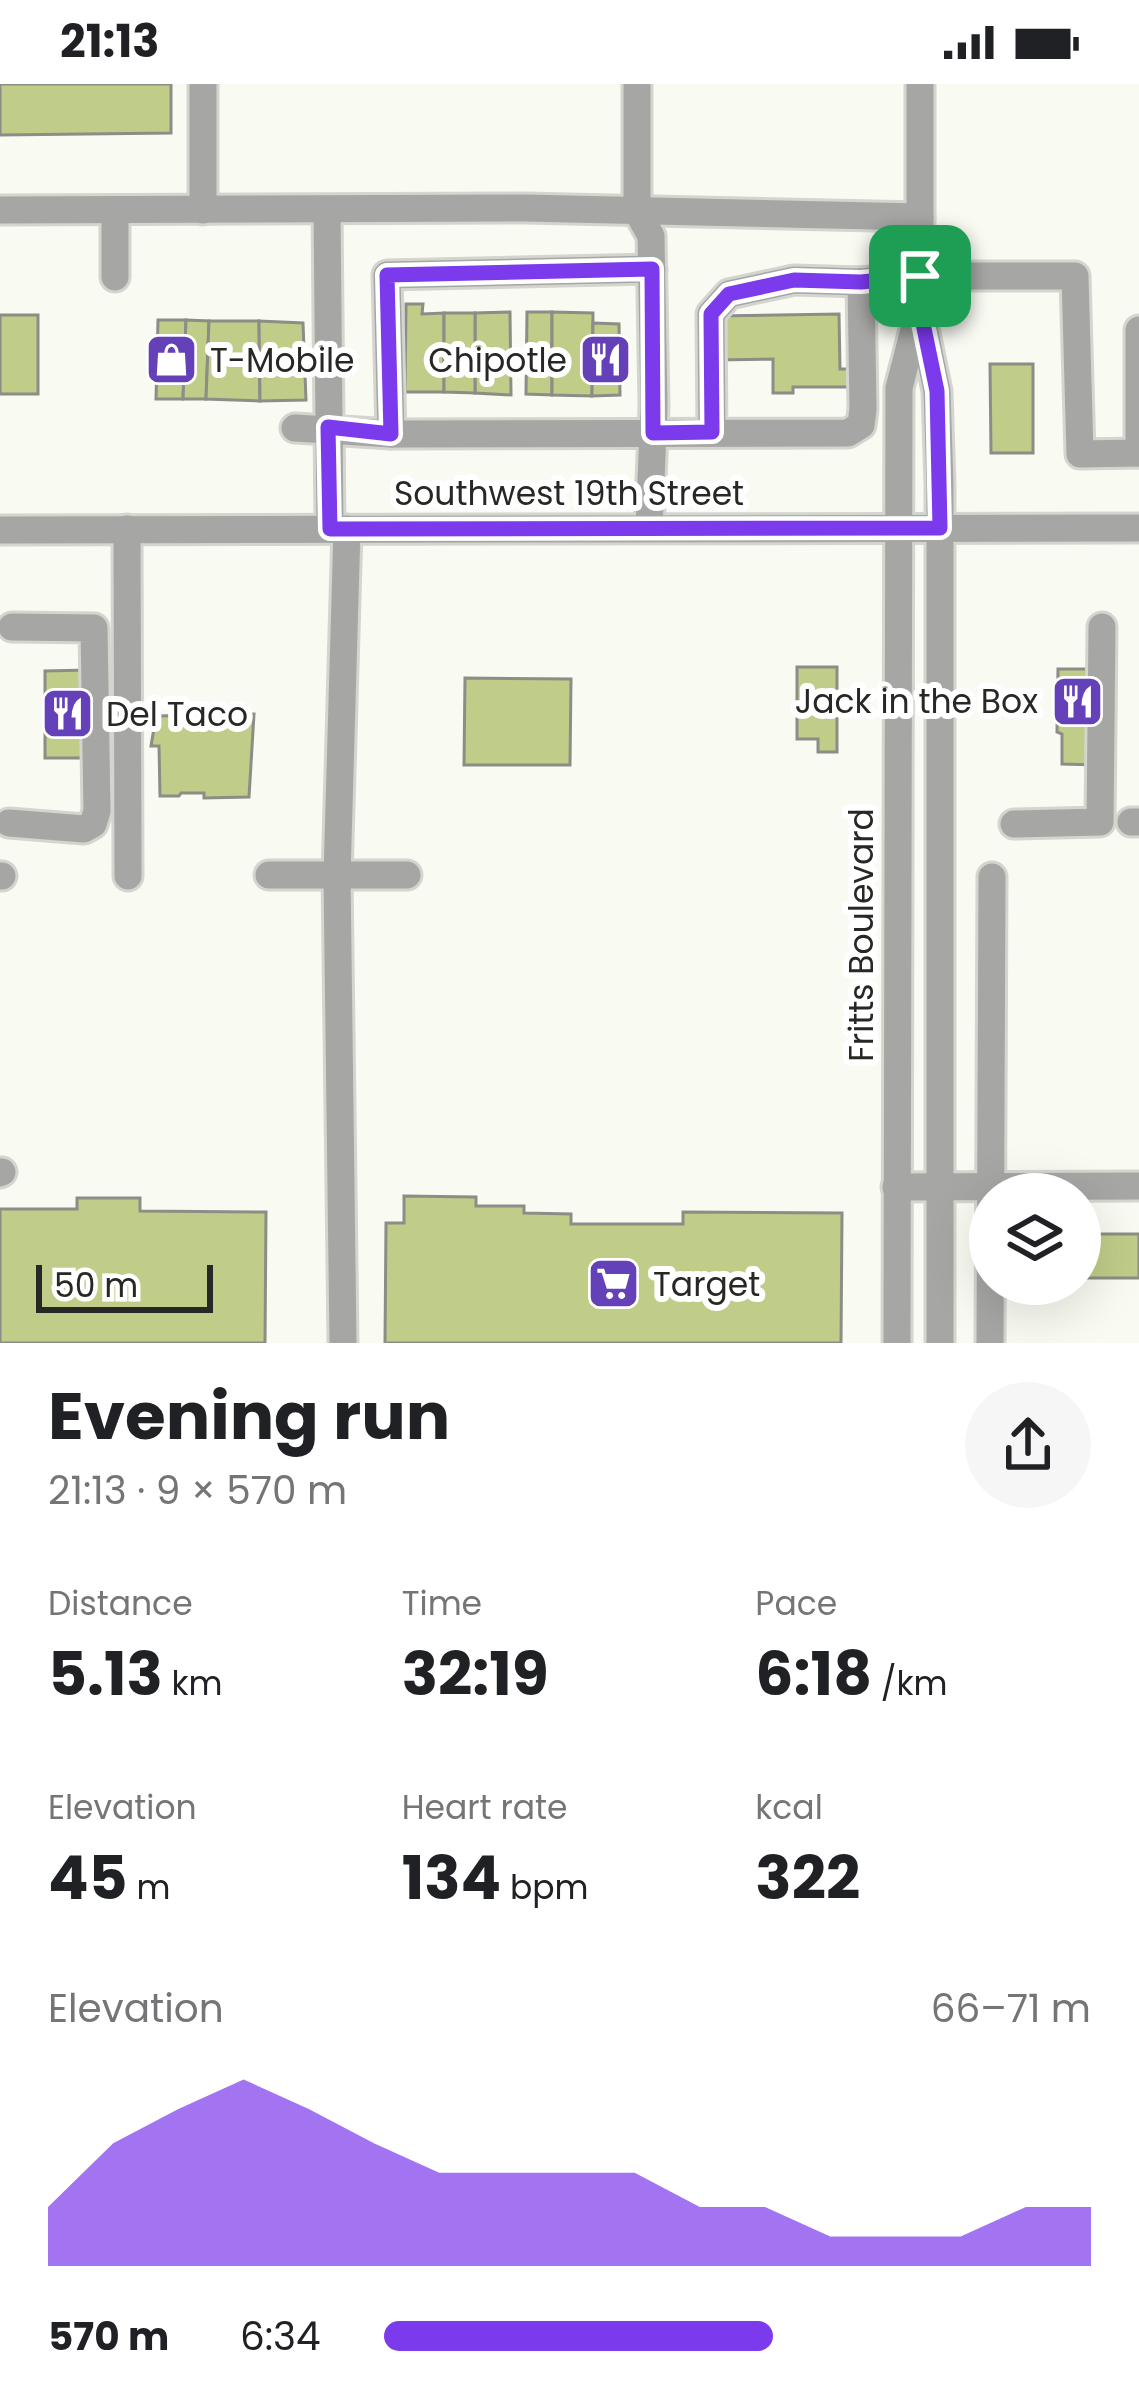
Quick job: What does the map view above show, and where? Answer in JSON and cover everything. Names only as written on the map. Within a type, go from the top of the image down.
[{"type":"street","points":[[203,84],[203,210]]},
{"type":"street","points":[[637,84],[637,211],[651,236],[652,269],[649,528]]},
{"type":"street","points":[[920,84],[920,309],[937,391],[940,528],[940,1343]]},
{"type":"street","points":[[0,210],[637,211],[920,217]]},
{"type":"street","points":[[115,210],[115,277]]},
{"type":"street","points":[[327,210],[313,275],[338,529],[343,1343]]},
{"type":"street","points":[[391,434],[387,275],[652,269]]},
{"type":"street","points":[[712,432],[711,314],[729,294],[794,280],[1075,276],[1080,454],[1139,454],[1139,330]]},
{"type":"street","points":[[295,428],[391,434],[848,433],[861,424],[861,282]]},
{"type":"street","name":"Fritts Boulevard","points":[[897,1343],[898,388],[920,309]]},
{"type":"street","name":"Southwest 19th Street","points":[[0,530],[1139,528]]},
{"type":"street","points":[[127,529],[128,876]]},
{"type":"street","points":[[9,824],[84,829],[93,824],[97,811],[94,628],[13,627]]},
{"type":"street","points":[[1014,824],[1100,822],[1102,627]]},
{"type":"street","points":[[269,875],[407,875]]},
{"type":"street","points":[[990,1173],[992,877]]},
{"type":"street","points":[[896,1186],[969,1186]]},
{"type":"street","points":[[1101,1186],[1139,1186]]},
{"type":"street","points":[[990,1305],[990,1343]]},
{"type":"building","points":[[0,84],[171,84],[171,133],[0,135]]},
{"type":"building","points":[[406,304],[423,304],[422,314],[444,313],[444,392],[405,392]]},
{"type":"building","points":[[510,312],[511,395],[475,393],[475,313]]},
{"type":"building","points":[[527,312],[552,312],[552,395],[526,394]]},
{"type":"building","points":[[552,312],[593,313],[592,396],[552,395]]},
{"type":"building","points":[[444,313],[475,313],[475,393],[444,392]]},
{"type":"building","points":[[839,314],[840,369],[850,369],[850,387],[793,387],[793,393],[773,393],[773,359],[716,360],[716,316]]},
{"type":"building","points":[[0,315],[38,315],[38,394],[0,394]]},
{"type":"building","name":"T-Mobile","points":[[158,320],[186,320],[183,399],[156,399]]},
{"type":"building","points":[[186,320],[209,321],[206,399],[183,399]]},
{"type":"building","points":[[209,321],[259,321],[260,401],[206,399]]},
{"type":"building","points":[[259,321],[303,323],[306,400],[260,401]]},
{"type":"building","name":"Chipotle","points":[[593,323],[619,324],[620,395],[592,396]]},
{"type":"building","points":[[990,364],[1033,364],[1033,453],[991,453]]},
{"type":"building","points":[[797,667],[837,667],[837,752],[818,752],[818,739],[797,739]]},
{"type":"building","name":"Jack in the Box","points":[[1058,669],[1097,669],[1097,765],[1062,764],[1062,734],[1057,732]]},
{"type":"building","name":"Del Taco","points":[[89,670],[89,758],[45,758],[45,671]]},
{"type":"building","points":[[465,678],[571,679],[570,765],[464,765]]},
{"type":"building","points":[[254,714],[249,797],[160,796],[159,746],[151,746],[156,716],[205,715],[205,721],[222,721],[223,715]]},
{"type":"building","name":"Target","points":[[404,1196],[476,1197],[476,1206],[524,1206],[524,1213],[571,1214],[571,1224],[683,1224],[683,1212],[842,1213],[841,1343],[385,1343],[386,1223],[404,1223]]},
{"type":"building","points":[[77,1198],[140,1198],[140,1211],[266,1212],[265,1343],[0,1343],[0,1209],[77,1209]]},
{"type":"building","points":[[1101,1234],[1139,1234],[1139,1278],[1101,1278]]},
{"type":"place","name":"T-Mobile","points":[[171,360]]},
{"type":"place","name":"Chipotle","points":[[606,360]]},
{"type":"place","name":"Jack in the Box","points":[[1077,701]]},
{"type":"place","name":"Del Taco","points":[[67,714]]},
{"type":"place","name":"Target","points":[[614,1284]]},
{"type":"route","points":[[652,269],[653,433],[712,432],[711,314],[729,294],[794,280],[861,282],[920,276],[920,309],[937,391],[940,528],[330,529],[328,427],[391,434],[387,275],[652,269]]}]
